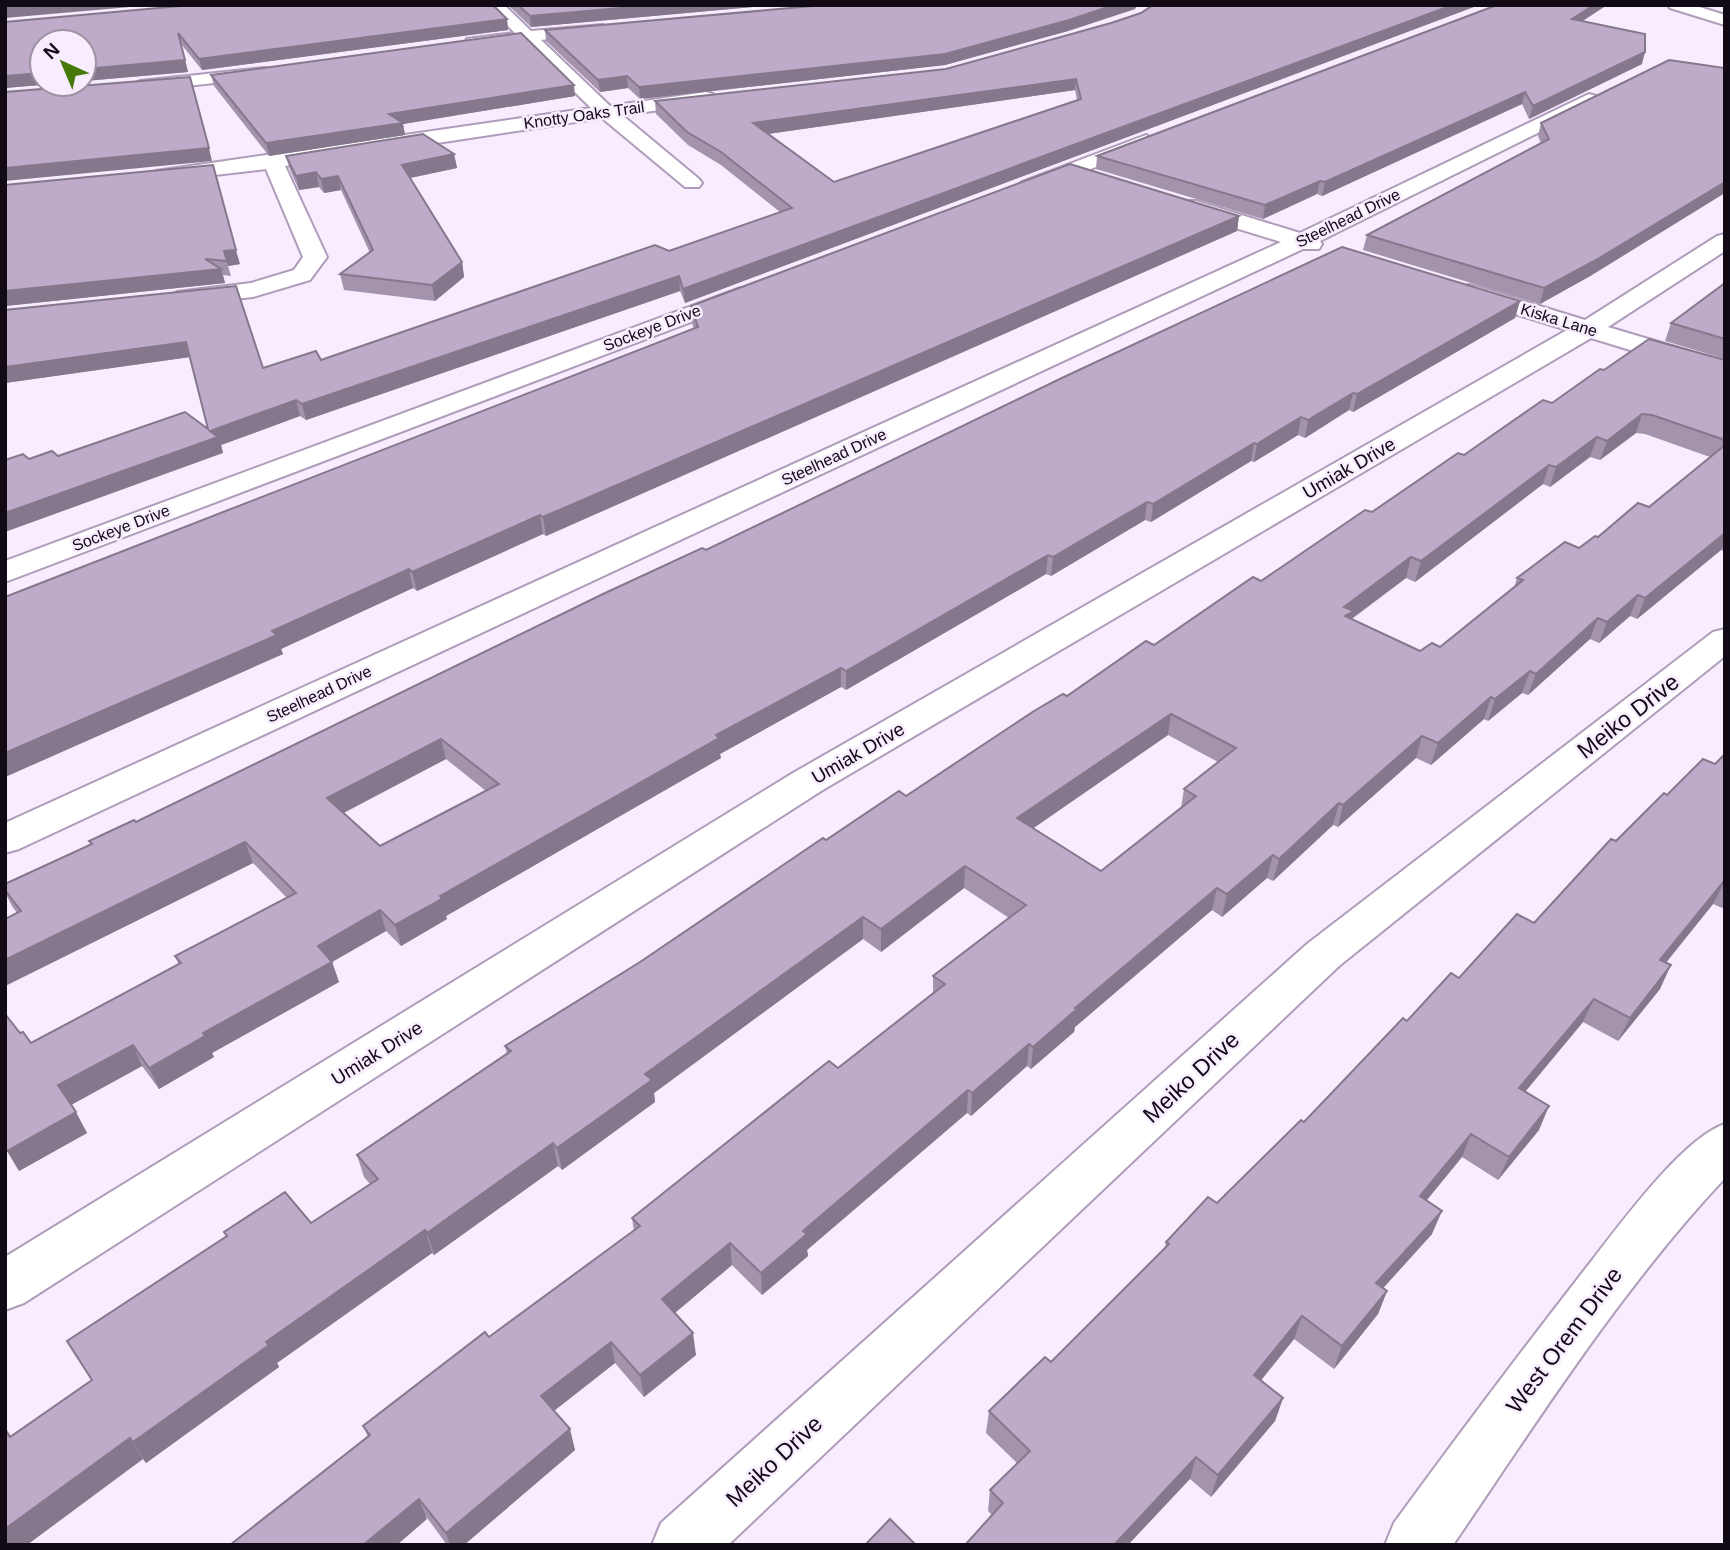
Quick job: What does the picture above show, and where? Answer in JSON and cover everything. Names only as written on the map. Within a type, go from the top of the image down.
[{"type":"street","points":[[495,5],[605,111],[692,183]]},
{"type":"street","points":[[1676,5],[1725,20]]},
{"type":"street","points":[[452,46],[616,26]]},
{"type":"street","points":[[129,88],[288,70]]},
{"type":"street","name":"Steelhead Drive","points":[[5,839],[1315,245],[1609,90]]},
{"type":"street","name":"Knotty Oaks Trail","points":[[149,176],[274,164],[605,111],[726,96]]},
{"type":"street","points":[[1006,194],[1174,131]]},
{"type":"street","points":[[170,299],[253,290],[302,275],[316,257],[274,164]]},
{"type":"street","points":[[1071,170],[1110,182]]},
{"type":"street","points":[[1161,198],[1315,245]]},
{"type":"street","name":"Umiak Drive","points":[[5,1286],[807,782],[1588,329],[1725,241]]},
{"type":"street","name":"Kiska Lane","points":[[1445,285],[1725,371]]},
{"type":"street","name":"Sockeye Drive","points":[[5,572],[760,287]]},
{"type":"street","name":"Meiko Drive","points":[[683,1545],[1323,955],[1725,639]]},
{"type":"street","name":"West Orem Drive","points":[[1416,1545],[1531,1382],[1661,1211],[1725,1144]]},
{"type":"building","points":[[191,5],[493,5],[507,19],[199,59],[178,33],[185,60],[98,68],[98,28],[28,28],[28,74],[5,76],[5,22]]},
{"type":"building","points":[[518,5],[655,5],[530,16]]},
{"type":"building","points":[[824,5],[1114,5],[945,54],[639,87],[627,76],[598,80],[545,30]]},
{"type":"building","points":[[1153,5],[1453,5],[683,289],[679,276],[302,404],[296,400],[210,431],[218,437],[5,513],[5,460],[23,454],[29,459],[52,451],[58,456],[185,412],[208,429],[186,342],[5,367],[5,310],[236,286],[263,368],[316,351],[321,360],[655,245],[669,251],[792,208],[721,152],[687,132],[655,101],[946,69],[1141,13]],"holes":[[[1076,79],[1081,99],[834,182],[753,123]]]},
{"type":"building","points":[[1497,5],[1594,5],[1572,19],[1645,34],[1645,52],[1533,106],[1525,92],[1325,182],[1320,181],[1265,205],[1097,156]]},
{"type":"building","points":[[521,33],[574,85],[389,114],[403,123],[266,143],[211,75]]},
{"type":"building","points":[[1669,60],[1725,68],[1725,182],[1596,260],[1544,288],[1367,235],[1549,139],[1541,123]]},
{"type":"building","points":[[190,77],[209,148],[5,168],[5,92],[28,90],[28,98],[98,98],[98,84]]},
{"type":"building","points":[[423,134],[454,154],[402,165],[462,262],[432,285],[340,274],[373,250],[338,176],[321,179],[316,172],[296,176],[286,156]]},
{"type":"building","points":[[1070,164],[1239,216],[543,517],[540,515],[412,572],[409,569],[272,631],[277,635],[5,753],[5,597],[698,327],[691,306]]},
{"type":"building","points":[[213,165],[236,250],[224,251],[227,261],[205,259],[221,269],[5,291],[5,185]]},
{"type":"building","points":[[1342,247],[1520,301],[1308,420],[1301,417],[1153,504],[1147,502],[1053,557],[1048,555],[846,671],[841,668],[716,735],[719,738],[440,896],[442,899],[395,925],[380,910],[318,946],[332,962],[203,1033],[205,1036],[149,1068],[133,1045],[58,1085],[76,1112],[7,1151],[5,1014],[31,1043],[181,963],[175,956],[296,893],[245,842],[5,960],[5,919],[21,911],[5,890],[5,884],[603,594],[702,548],[706,550],[1064,377]],"holes":[[[441,739],[499,784],[380,846],[327,798]]]},
{"type":"building","points":[[1725,283],[1725,339],[1671,323]]},
{"type":"building","points":[[1649,339],[1725,360],[1725,440],[1642,414],[1607,441],[1597,437],[1556,467],[1549,465],[1421,561],[1411,557],[1344,607],[1354,611],[1345,616],[1420,651],[1432,643],[1440,647],[1523,580],[1517,578],[1565,542],[1579,548],[1595,536],[1598,537],[1638,503],[1649,507],[1725,445],[1725,533],[1645,598],[1638,595],[1607,622],[1598,618],[1536,674],[1530,671],[1495,699],[1491,697],[1438,743],[1422,736],[1343,805],[1339,803],[1279,859],[1273,855],[1227,894],[1217,888],[1033,1047],[1029,1044],[972,1093],[968,1090],[803,1231],[807,1234],[761,1273],[730,1243],[662,1299],[693,1333],[640,1375],[611,1342],[541,1396],[570,1429],[446,1533],[419,1499],[363,1545],[230,1545],[370,1435],[363,1426],[485,1332],[489,1337],[640,1226],[632,1218],[829,1061],[838,1068],[945,984],[933,976],[1026,905],[965,866],[881,929],[863,917],[645,1074],[652,1080],[557,1148],[553,1143],[427,1233],[425,1230],[266,1342],[269,1345],[133,1442],[130,1438],[5,1529],[5,1430],[10,1437],[92,1380],[67,1341],[227,1236],[224,1232],[285,1192],[311,1223],[378,1179],[357,1155],[511,1051],[505,1046],[640,962],[823,838],[826,840],[899,791],[906,796],[1034,711],[1063,694],[1067,696],[1146,641],[1154,645],[1253,577],[1261,581],[1365,510],[1372,512],[1458,453],[1464,455],[1543,400],[1552,403],[1600,369],[1604,370]],"holes":[[[1171,714],[1236,748],[1184,789],[1196,796],[1101,871],[1017,818]]]},
{"type":"building","points":[[1725,754],[1725,880],[1660,960],[1671,965],[1630,1018],[1594,999],[1519,1088],[1549,1106],[1509,1157],[1471,1134],[1420,1196],[1442,1211],[1376,1283],[1387,1291],[1342,1346],[1302,1316],[1254,1375],[1283,1398],[1218,1475],[1196,1457],[1114,1545],[965,1545],[1003,1503],[990,1490],[1030,1451],[989,1411],[1045,1357],[1051,1362],[1169,1244],[1166,1242],[1208,1197],[1217,1203],[1301,1120],[1304,1122],[1403,1018],[1407,1021],[1451,973],[1459,978],[1517,914],[1534,923],[1611,839],[1616,841],[1703,759],[1715,764]]},
{"type":"building","points":[[890,1519],[916,1545],[865,1545]]}]
